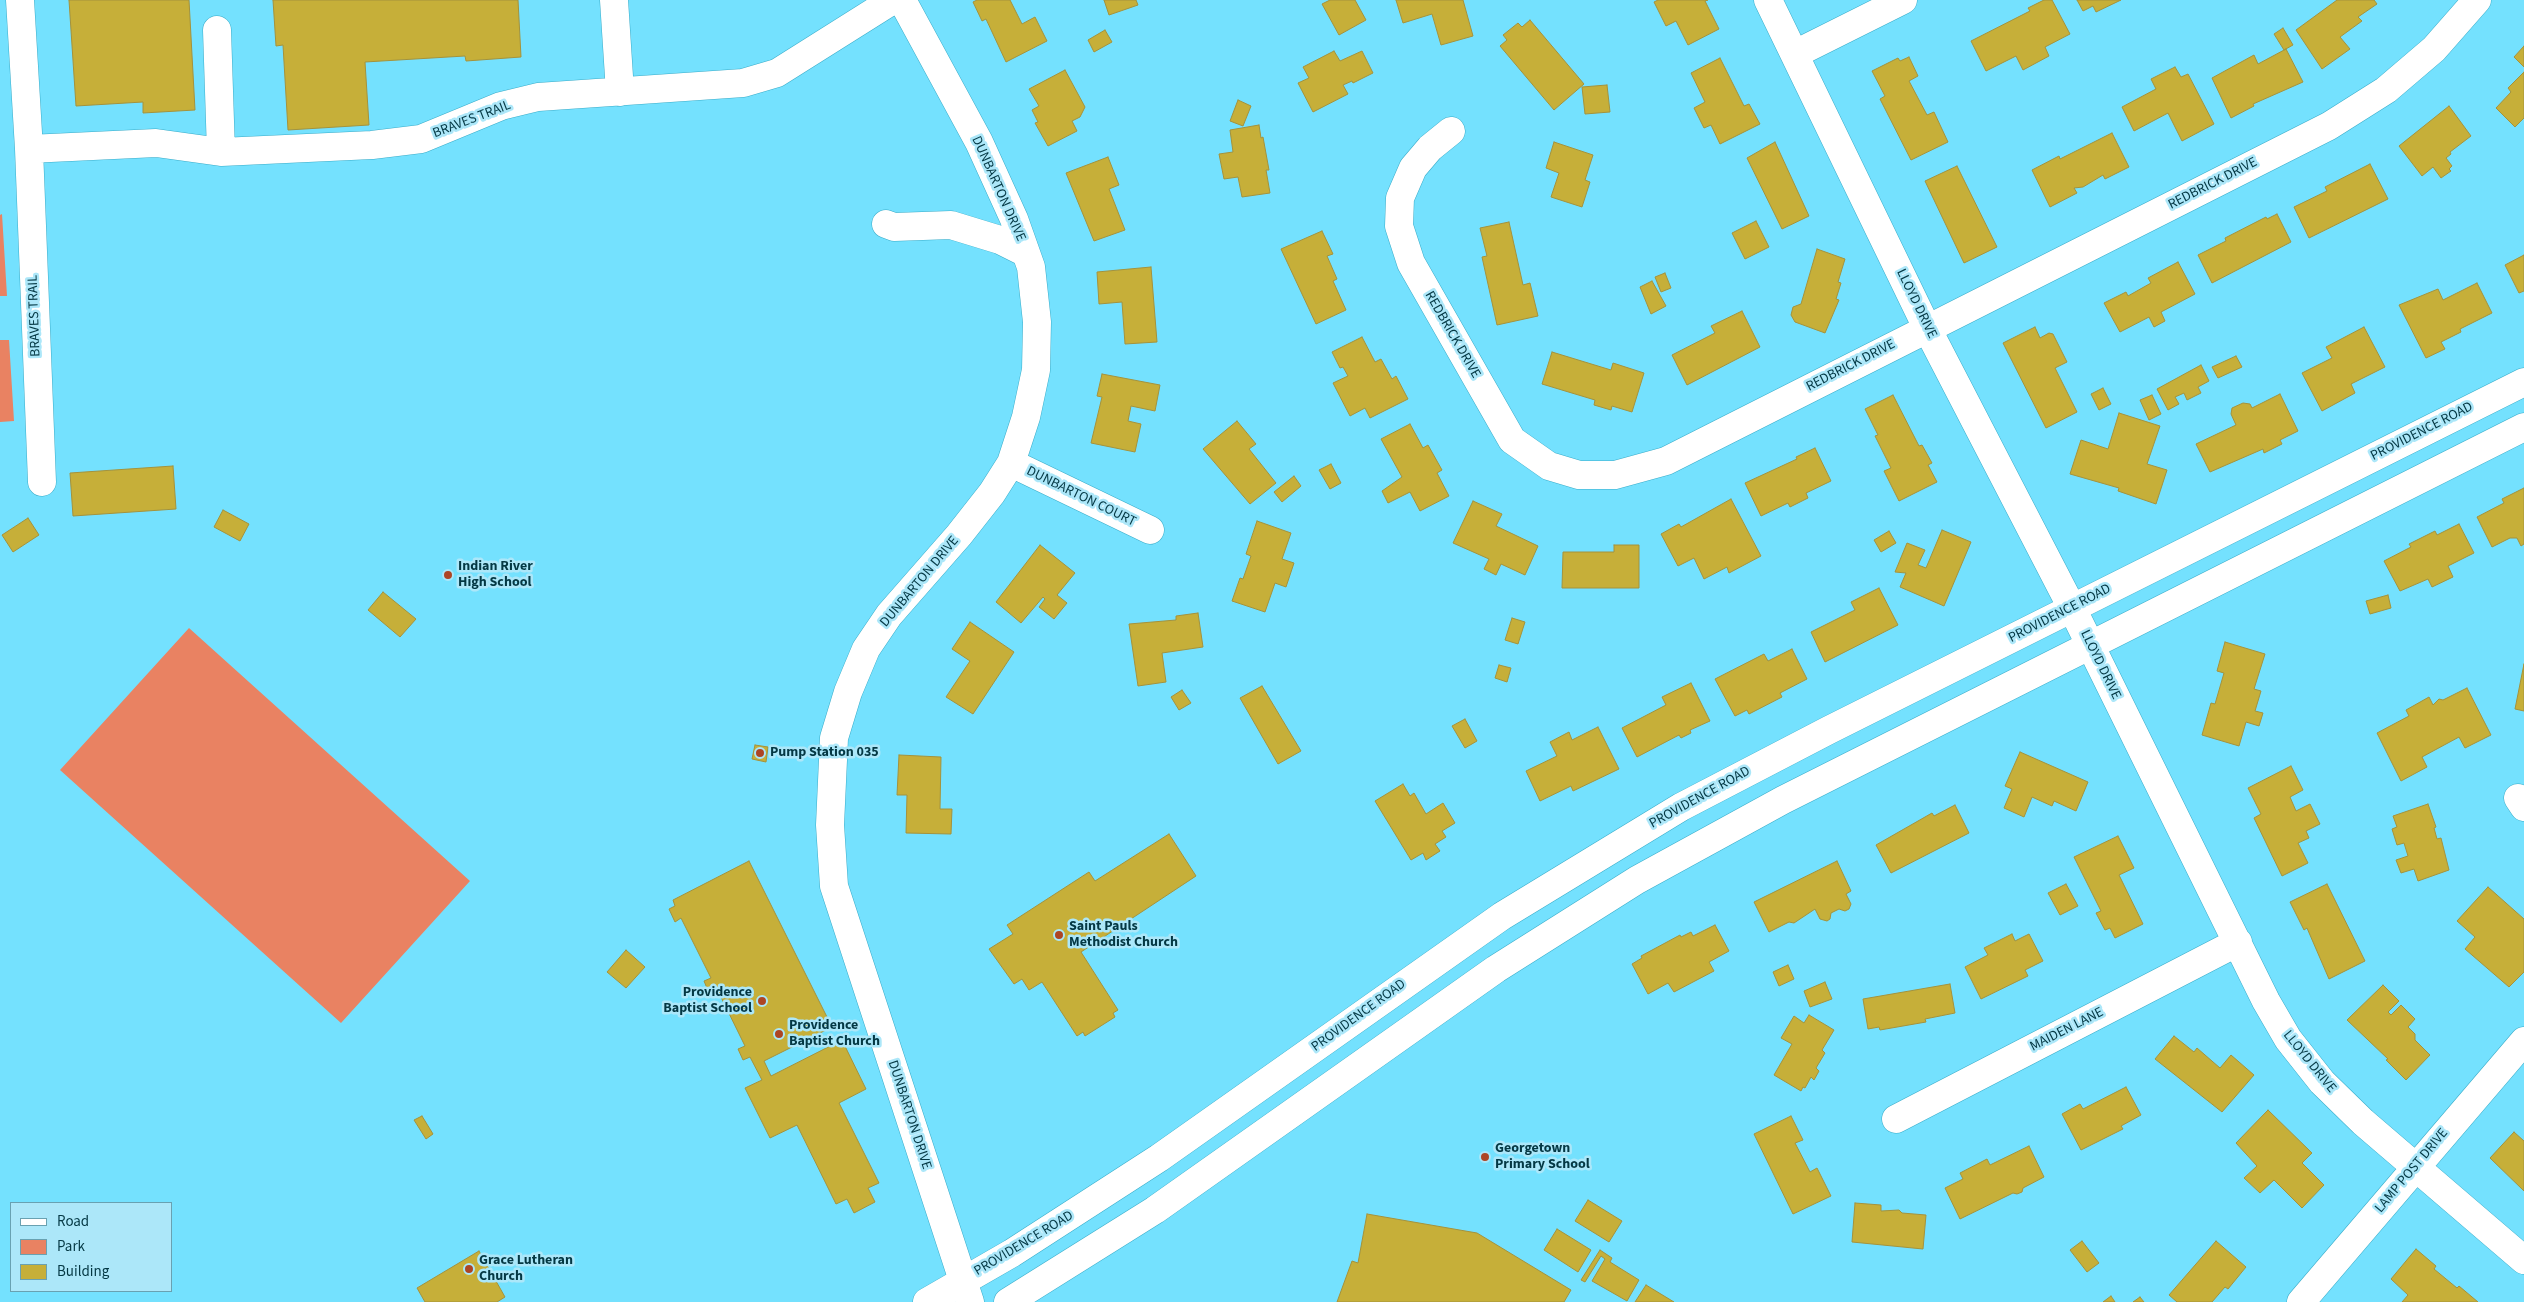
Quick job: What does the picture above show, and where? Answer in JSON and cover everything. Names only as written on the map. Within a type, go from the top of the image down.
[{"type":"street","name":"BRAVES TRAIL","points":[[20,0],[29,149],[42,482]]},
{"type":"street","points":[[614,0],[620,92]]},
{"type":"street","name":"BRAVES TRAIL","points":[[29,149],[156,143],[221,152],[372,145],[421,139],[501,106],[538,97],[743,83],[777,73],[893,0]]},
{"type":"street","name":"DUNBARTON DRIVE","points":[[902,0],[979,142],[1014,219],[1030,267],[1037,322],[1036,370],[1026,417],[1011,463],[992,493],[959,535],[889,614],[866,649],[848,692],[834,738],[830,791],[830,849],[834,886],[967,1291]]},
{"type":"street","name":"LLOYD DRIVE","points":[[1768,0],[1927,328],[2072,608],[2266,1001],[2288,1039],[2322,1082],[2363,1122],[2524,1260]]},
{"type":"street","points":[[1795,54],[1903,0]]},
{"type":"street","name":"REDBRICK DRIVE","points":[[1451,131],[1430,148],[1413,168],[1400,198],[1399,226],[1411,263],[1512,440],[1549,466],[1579,475],[1615,475],[1666,461],[2329,126],[2386,90],[2434,49],[2478,0]]},
{"type":"street","points":[[217,30],[221,152]]},
{"type":"street","points":[[886,224],[894,227],[951,225],[1000,240],[1026,253]]},
{"type":"street","name":"PROVIDENCE ROAD","points":[[927,1302],[967,1291],[1012,1253],[1160,1158],[1441,957],[1537,893],[1609,849],[1755,768],[2524,382]]},
{"type":"street","points":[[1008,1302],[1155,1210],[1488,974],[1629,884],[1791,795],[2524,427]]},
{"type":"street","name":"DUNBARTON COURT","points":[[1011,463],[1150,530]]},
{"type":"street","name":"MAIDEN LANE","points":[[1896,1119],[2238,942]]},
{"type":"street","name":"LAMP POST DRIVE","points":[[2301,1302],[2524,1041]]},
{"type":"green space","points":[[2,214],[7,296],[0,296],[0,215]]},
{"type":"green space","points":[[0,340],[9,340],[14,421],[0,422]]},
{"type":"green space","points":[[189,628],[470,881],[341,1023],[60,770]]},
{"type":"building","points":[[69,0],[189,0],[195,110],[143,113],[143,102],[76,106]]},
{"type":"building","points":[[273,0],[518,0],[521,57],[466,61],[465,56],[365,62],[369,125],[288,130],[283,45],[276,46]]},
{"type":"building","points":[[977,0],[1010,0],[1022,24],[1035,17],[1047,41],[1006,62],[986,19],[982,21],[973,2]]},
{"type":"building","points":[[1104,0],[1136,0],[1138,5],[1109,15]]},
{"type":"building","points":[[1330,0],[1355,0],[1366,20],[1339,35],[1322,4]]},
{"type":"building","points":[[1396,0],[1463,0],[1473,36],[1441,45],[1432,14],[1403,23]]},
{"type":"building","points":[[1658,0],[1708,0],[1705,1],[1719,29],[1688,45],[1676,21],[1666,26],[1654,2]]},
{"type":"building","points":[[2044,0],[2052,0],[2070,34],[2045,47],[2049,56],[2023,70],[2016,56],[1986,71],[1971,41],[2030,11],[2028,8]]},
{"type":"building","points":[[2077,0],[2121,0],[2096,12],[2093,6],[2083,11]]},
{"type":"building","points":[[2337,0],[2374,0],[2377,4],[2358,17],[2362,21],[2340,37],[2350,49],[2322,69],[2296,30]]},
{"type":"building","points":[[1530,20],[1584,84],[1554,110],[1500,46],[1507,40],[1503,35],[1518,23],[1522,27]]},
{"type":"building","points":[[2283,28],[2293,45],[2284,50],[2274,34]]},
{"type":"building","points":[[1105,30],[1112,42],[1094,52],[1088,40]]},
{"type":"building","points":[[2524,46],[2524,67],[2514,57]]},
{"type":"building","points":[[2286,49],[2303,82],[2253,104],[2254,106],[2231,118],[2212,78],[2254,55],[2258,64]]},
{"type":"building","points":[[1334,51],[1340,61],[1362,51],[1373,73],[1353,83],[1352,81],[1343,85],[1348,94],[1313,112],[1298,83],[1309,78],[1303,67]]},
{"type":"building","points":[[1909,57],[1918,76],[1909,81],[1927,115],[1934,112],[1948,142],[1911,160],[1880,99],[1885,96],[1872,71],[1898,58],[1900,61]]},
{"type":"building","points":[[1720,58],[1744,106],[1749,104],[1760,124],[1720,144],[1711,125],[1704,128],[1694,108],[1705,102],[1691,73]]},
{"type":"building","points":[[2175,67],[2181,77],[2188,74],[2214,124],[2182,141],[2168,113],[2134,131],[2122,107],[2156,89],[2151,79]]},
{"type":"building","points":[[1065,70],[1085,107],[1080,117],[1072,121],[1077,131],[1048,146],[1035,123],[1038,122],[1032,110],[1039,106],[1029,89]]},
{"type":"building","points":[[2524,72],[2524,118],[2515,127],[2496,108],[2511,92],[2508,88]]},
{"type":"building","points":[[1607,85],[1610,112],[1585,114],[1582,87]]},
{"type":"building","points":[[1238,100],[1251,106],[1243,126],[1230,121]]},
{"type":"building","points":[[2449,106],[2471,136],[2450,152],[2451,154],[2446,158],[2452,166],[2449,169],[2451,171],[2441,178],[2433,167],[2422,176],[2399,146]]},
{"type":"building","points":[[1259,125],[1269,170],[1266,170],[1270,193],[1242,197],[1238,177],[1224,179],[1219,154],[1233,152],[1230,130]]},
{"type":"building","points":[[2112,133],[2129,167],[2105,179],[2103,175],[2083,187],[2074,188],[2077,193],[2050,207],[2032,170],[2059,156],[2060,159]]},
{"type":"building","points":[[1554,142],[1593,155],[1585,180],[1590,182],[1582,207],[1551,197],[1559,173],[1546,168]]},
{"type":"building","points":[[1775,142],[1809,216],[1782,229],[1747,158]]},
{"type":"building","points":[[1108,157],[1119,185],[1109,189],[1125,230],[1094,241],[1066,173]]},
{"type":"building","points":[[2370,164],[2388,199],[2309,238],[2294,207],[2327,191],[2325,187]]},
{"type":"building","points":[[1957,166],[1997,247],[1964,263],[1925,181]]},
{"type":"building","points":[[2277,214],[2291,242],[2212,283],[2198,255],[2226,241],[2225,238],[2266,217],[2267,219]]},
{"type":"building","points":[[1756,221],[1769,247],[1745,259],[1732,233]]},
{"type":"building","points":[[1509,222],[1523,285],[1530,283],[1538,316],[1497,325],[1482,257],[1487,256],[1480,228]]},
{"type":"building","points":[[1322,231],[1333,254],[1327,256],[1337,279],[1333,281],[1346,310],[1316,324],[1281,249]]},
{"type":"building","points":[[1817,249],[1845,259],[1838,282],[1841,283],[1836,299],[1839,300],[1825,333],[1795,322],[1791,315],[1793,307],[1801,304]]},
{"type":"building","points":[[2524,255],[2524,291],[2519,293],[2505,265]]},
{"type":"building","points":[[2178,262],[2195,294],[2161,312],[2165,321],[2154,327],[2149,317],[2120,332],[2104,303],[2126,292],[2128,296],[2151,283],[2148,278]]},
{"type":"building","points":[[1151,267],[1157,342],[1125,344],[1122,302],[1099,304],[1097,272]]},
{"type":"building","points":[[1665,273],[1671,288],[1661,292],[1655,277]]},
{"type":"building","points":[[1652,281],[1666,306],[1651,314],[1640,287]]},
{"type":"building","points":[[2477,283],[2492,313],[2460,329],[2461,332],[2441,342],[2445,349],[2426,358],[2399,305],[2438,289],[2443,300]]},
{"type":"building","points":[[1742,311],[1760,347],[1687,385],[1672,355],[1715,333],[1711,326]]},
{"type":"building","points":[[2035,327],[2040,338],[2049,333],[2053,334],[2067,362],[2055,368],[2077,412],[2046,428],[2003,343]]},
{"type":"building","points":[[2364,327],[2385,367],[2351,384],[2355,393],[2322,411],[2302,373],[2332,358],[2326,347]]},
{"type":"building","points":[[1362,337],[1375,362],[1381,359],[1392,379],[1396,376],[1408,399],[1370,418],[1365,408],[1350,416],[1333,383],[1348,376],[1343,367],[1340,368],[1332,352]]},
{"type":"building","points":[[1552,352],[1611,370],[1613,363],[1644,373],[1632,412],[1612,406],[1611,410],[1594,405],[1595,400],[1542,384]]},
{"type":"building","points":[[2236,356],[2242,367],[2218,378],[2212,367]]},
{"type":"building","points":[[2201,365],[2209,381],[2198,387],[2201,393],[2187,400],[2184,393],[2175,397],[2179,404],[2168,410],[2157,389]]},
{"type":"building","points":[[1102,374],[1160,385],[1155,411],[1131,406],[1128,421],[1141,424],[1135,452],[1091,443],[1102,397],[1097,396]]},
{"type":"building","points":[[2103,388],[2111,404],[2099,410],[2091,394]]},
{"type":"building","points":[[2280,394],[2298,431],[2280,440],[2282,444],[2264,453],[2263,449],[2210,472],[2196,444],[2236,425],[2231,414],[2232,408],[2243,403],[2250,404],[2252,408]]},
{"type":"building","points":[[1893,395],[1919,446],[1922,445],[1932,463],[1928,465],[1937,482],[1899,501],[1884,471],[1891,468],[1875,436],[1878,435],[1865,409]]},
{"type":"building","points":[[2152,395],[2161,414],[2149,420],[2140,400]]},
{"type":"building","points":[[2119,413],[2160,426],[2147,464],[2167,470],[2156,504],[2118,491],[2119,488],[2070,474],[2081,440],[2108,449]]},
{"type":"building","points":[[1237,421],[1256,444],[1249,449],[1276,483],[1250,504],[1203,449]]},
{"type":"building","points":[[1410,424],[1423,448],[1428,445],[1442,470],[1437,473],[1449,496],[1420,511],[1410,492],[1388,503],[1382,491],[1402,477],[1381,439]]},
{"type":"building","points":[[1815,448],[1831,481],[1806,493],[1808,498],[1790,507],[1788,503],[1761,516],[1745,483],[1797,459],[1796,457]]},
{"type":"building","points":[[1331,464],[1341,483],[1330,489],[1319,470]]},
{"type":"building","points":[[173,466],[176,509],[73,516],[70,473]]},
{"type":"building","points":[[1294,476],[1301,486],[1282,502],[1274,492]]},
{"type":"building","points":[[2524,488],[2524,544],[2521,546],[2517,538],[2510,538],[2492,547],[2477,517],[2504,503],[2502,499]]},
{"type":"building","points":[[1731,499],[1761,556],[1729,573],[1727,567],[1704,579],[1694,558],[1678,566],[1661,534],[1679,524],[1681,527]]},
{"type":"building","points":[[1473,501],[1502,514],[1496,526],[1538,546],[1525,575],[1501,564],[1496,575],[1484,569],[1489,559],[1453,543]]},
{"type":"building","points":[[223,510],[249,524],[240,541],[214,527]]},
{"type":"building","points":[[28,518],[39,535],[13,552],[2,535]]},
{"type":"building","points":[[1257,521],[1291,533],[1282,559],[1294,563],[1286,587],[1275,583],[1265,612],[1232,601],[1240,578],[1243,579],[1251,556],[1246,554]]},
{"type":"building","points":[[2459,524],[2474,553],[2448,566],[2453,577],[2432,587],[2428,579],[2400,591],[2384,561],[2411,547],[2409,544],[2435,531],[2437,535]]},
{"type":"building","points":[[1942,530],[1971,542],[1944,606],[1900,587],[1906,573],[1895,572],[1907,543],[1925,550],[1918,565],[1926,568]]},
{"type":"building","points":[[1889,531],[1896,543],[1881,552],[1874,540]]},
{"type":"building","points":[[1040,545],[1075,573],[1057,595],[1067,603],[1054,619],[1039,607],[1045,599],[1043,597],[1021,623],[996,602]]},
{"type":"building","points":[[1614,545],[1639,545],[1639,588],[1562,588],[1563,552],[1614,552]]},
{"type":"building","points":[[1879,588],[1898,625],[1825,662],[1811,632],[1855,610],[1851,602]]},
{"type":"building","points":[[383,592],[416,619],[400,637],[368,610]]},
{"type":"building","points":[[2388,595],[2391,608],[2370,614],[2366,601]]},
{"type":"building","points":[[1198,613],[1203,647],[1162,653],[1166,682],[1138,686],[1129,624],[1176,620],[1176,616]]},
{"type":"building","points":[[1512,618],[1525,622],[1518,644],[1505,640]]},
{"type":"building","points":[[970,622],[1014,652],[973,714],[946,697],[970,661],[952,649]]},
{"type":"building","points":[[2225,642],[2265,654],[2254,689],[2261,691],[2255,711],[2263,713],[2259,726],[2246,722],[2239,746],[2202,735],[2211,703],[2215,704],[2224,673],[2217,671]]},
{"type":"building","points":[[1792,649],[1807,679],[1780,693],[1782,697],[1749,714],[1747,710],[1735,716],[1715,679],[1764,654],[1768,661]]},
{"type":"building","points":[[2524,664],[2524,711],[2515,709]]},
{"type":"building","points":[[1499,665],[1511,668],[1507,682],[1495,678]]},
{"type":"building","points":[[1691,683],[1710,721],[1690,730],[1691,733],[1681,738],[1679,735],[1637,757],[1622,728],[1666,705],[1662,697]]},
{"type":"building","points":[[1262,686],[1301,751],[1278,764],[1240,698]]},
{"type":"building","points":[[2467,688],[2491,735],[2465,748],[2459,737],[2422,757],[2427,767],[2401,781],[2377,733],[2409,716],[2406,710],[2429,697],[2433,705],[2439,699],[2443,700]]},
{"type":"building","points":[[1182,690],[1191,703],[1179,710],[1171,697]]},
{"type":"building","points":[[1465,719],[1477,741],[1465,748],[1452,726]]},
{"type":"building","points":[[1598,727],[1619,769],[1573,791],[1571,786],[1540,801],[1526,771],[1557,756],[1550,742],[1569,732],[1572,740]]},
{"type":"building","name":"Pump Station 035","points":[[755,745],[768,747],[766,762],[752,759]]},
{"type":"building","points":[[2020,752],[2088,782],[2076,811],[2054,801],[2052,806],[2032,797],[2024,817],[2004,808],[2012,789],[2005,786]]},
{"type":"building","points":[[899,755],[941,757],[940,809],[952,809],[951,834],[906,833],[907,795],[897,795]]},
{"type":"building","points":[[2291,766],[2303,790],[2290,797],[2296,811],[2310,804],[2320,824],[2306,831],[2309,838],[2298,843],[2308,863],[2282,876],[2254,818],[2261,814],[2248,788]]},
{"type":"building","points":[[1403,784],[1410,796],[1414,793],[1426,814],[1443,803],[1455,823],[1442,831],[1446,837],[1435,844],[1440,851],[1426,860],[1423,853],[1411,860],[1375,801]]},
{"type":"building","points":[[2428,804],[2436,827],[2434,828],[2437,839],[2441,838],[2449,870],[2418,881],[2414,869],[2401,873],[2396,860],[2408,856],[2404,843],[2397,845],[2392,829],[2397,827],[2393,816]]},
{"type":"building","points":[[1955,805],[1969,833],[1891,873],[1876,845],[1932,813],[1934,816]]},
{"type":"building","name":"Saint Pauls Methodist Church","points":[[1169,834],[1196,876],[1081,952],[1118,1010],[1113,1013],[1115,1017],[1085,1036],[1083,1032],[1077,1036],[1042,982],[1029,990],[1022,979],[1014,984],[989,949],[1013,934],[1007,925],[1089,872],[1095,881]]},
{"type":"building","points":[[2118,836],[2134,868],[2119,875],[2143,924],[2115,938],[2110,928],[2105,930],[2096,913],[2101,911],[2074,857]]},
{"type":"building","name":"Providence Baptist Church","points":[[749,861],[832,1027],[764,1061],[771,1076],[842,1040],[866,1089],[839,1103],[879,1183],[868,1188],[875,1202],[854,1213],[847,1199],[836,1204],[797,1125],[770,1138],[745,1088],[762,1080],[750,1057],[743,1060],[738,1049],[745,1046],[717,989],[709,993],[704,981],[711,978],[681,918],[675,922],[669,909],[675,906],[673,900]]},
{"type":"building","points":[[1837,861],[1851,891],[1846,894],[1851,904],[1849,909],[1845,911],[1839,909],[1831,913],[1830,919],[1827,921],[1820,919],[1815,909],[1794,923],[1789,922],[1769,932],[1754,902]]},
{"type":"building","points":[[2066,884],[2078,906],[2060,915],[2048,893]]},
{"type":"building","points":[[2327,884],[2365,961],[2329,979],[2307,928],[2304,930],[2290,902]]},
{"type":"building","points":[[2488,887],[2524,919],[2524,972],[2509,987],[2465,949],[2475,937],[2457,921]]},
{"type":"building","points":[[1715,925],[1729,951],[1709,962],[1714,971],[1674,992],[1668,983],[1648,994],[1632,964],[1642,958],[1641,956],[1680,935],[1681,937],[1691,932],[1693,936]]},
{"type":"building","points":[[2012,934],[2015,941],[2029,934],[2043,961],[2025,970],[2028,976],[1981,999],[1965,967],[1988,955],[1984,948]]},
{"type":"building","points":[[626,950],[645,967],[626,988],[607,972]]},
{"type":"building","points":[[1788,965],[1794,979],[1779,986],[1773,972]]},
{"type":"building","points":[[1825,982],[1832,999],[1810,1007],[1804,991]]},
{"type":"building","points":[[1950,984],[1955,1013],[1925,1019],[1926,1022],[1880,1030],[1879,1027],[1868,1029],[1863,999]]},
{"type":"building","points":[[2383,985],[2399,1001],[2388,1012],[2391,1015],[2401,1005],[2415,1019],[2408,1027],[2415,1034],[2415,1040],[2430,1055],[2406,1080],[2386,1060],[2388,1059],[2347,1020]]},
{"type":"building","points":[[1809,1015],[1834,1030],[1822,1050],[1825,1053],[1816,1068],[1819,1071],[1814,1080],[1811,1077],[1805,1088],[1803,1087],[1801,1091],[1774,1075],[1792,1044],[1781,1038],[1794,1016],[1804,1023]]},
{"type":"building","points":[[2174,1036],[2194,1052],[2197,1048],[2220,1068],[2231,1055],[2254,1075],[2222,1112],[2155,1059]]},
{"type":"building","points":[[2126,1087],[2141,1115],[2121,1126],[2123,1129],[2081,1150],[2062,1114],[2080,1104],[2083,1109]]},
{"type":"building","points":[[2268,1110],[2312,1153],[2302,1163],[2324,1185],[2302,1208],[2274,1180],[2260,1193],[2244,1178],[2257,1166],[2236,1143]]},
{"type":"building","points":[[422,1116],[433,1134],[426,1139],[414,1120]]},
{"type":"building","points":[[1791,1116],[1803,1140],[1795,1143],[1810,1172],[1817,1168],[1831,1196],[1793,1214],[1754,1134]]},
{"type":"building","points":[[2514,1132],[2524,1141],[2524,1191],[2490,1158]]},
{"type":"building","points":[[2029,1146],[2044,1177],[2023,1188],[2022,1192],[2013,1193],[1960,1219],[1945,1188],[1963,1179],[1960,1173],[1987,1159],[1990,1165]]},
{"type":"building","points":[[1588,1200],[1622,1221],[1609,1242],[1575,1221]]},
{"type":"building","points":[[1855,1203],[1881,1205],[1881,1211],[1899,1210],[1902,1213],[1926,1215],[1923,1249],[1852,1242]]},
{"type":"building","points":[[1367,1214],[1477,1233],[1571,1290],[1564,1302],[1337,1302],[1352,1261],[1358,1263]]},
{"type":"building","points":[[1557,1229],[1591,1250],[1578,1272],[1544,1250]]},
{"type":"building","points":[[2082,1241],[2099,1263],[2087,1272],[2070,1250]]},
{"type":"building","points":[[2216,1241],[2246,1267],[2228,1289],[2225,1287],[2212,1302],[2177,1302],[2169,1295]]},
{"type":"building","points":[[2416,1249],[2436,1266],[2434,1269],[2478,1302],[2402,1302],[2408,1295],[2391,1279]]},
{"type":"building","points":[[1600,1250],[1612,1258],[1610,1262],[1639,1280],[1627,1301],[1592,1281],[1605,1259],[1601,1256],[1585,1282],[1581,1280]]},
{"type":"building","name":"Grace Lutheran Church","points":[[479,1251],[505,1297],[497,1302],[425,1302],[417,1288]]},
{"type":"building","points":[[1646,1285],[1674,1302],[1635,1302]]},
{"type":"building","points":[[2111,1296],[2115,1302],[2103,1302]]},
{"type":"building","points":[[2140,1297],[2144,1302],[2133,1302]]},
{"type":"place","name":"Indian River High School","points":[[448,575]]},
{"type":"place","name":"Pump Station 035","points":[[760,753]]},
{"type":"place","name":"Saint Pauls Methodist Church","points":[[1059,935]]},
{"type":"place","name":"Providence Baptist School","points":[[762,1001]]},
{"type":"place","name":"Providence Baptist Church","points":[[779,1034]]},
{"type":"place","name":"Georgetown Primary School","points":[[1485,1157]]},
{"type":"place","name":"Grace Lutheran Church","points":[[469,1269]]}]
